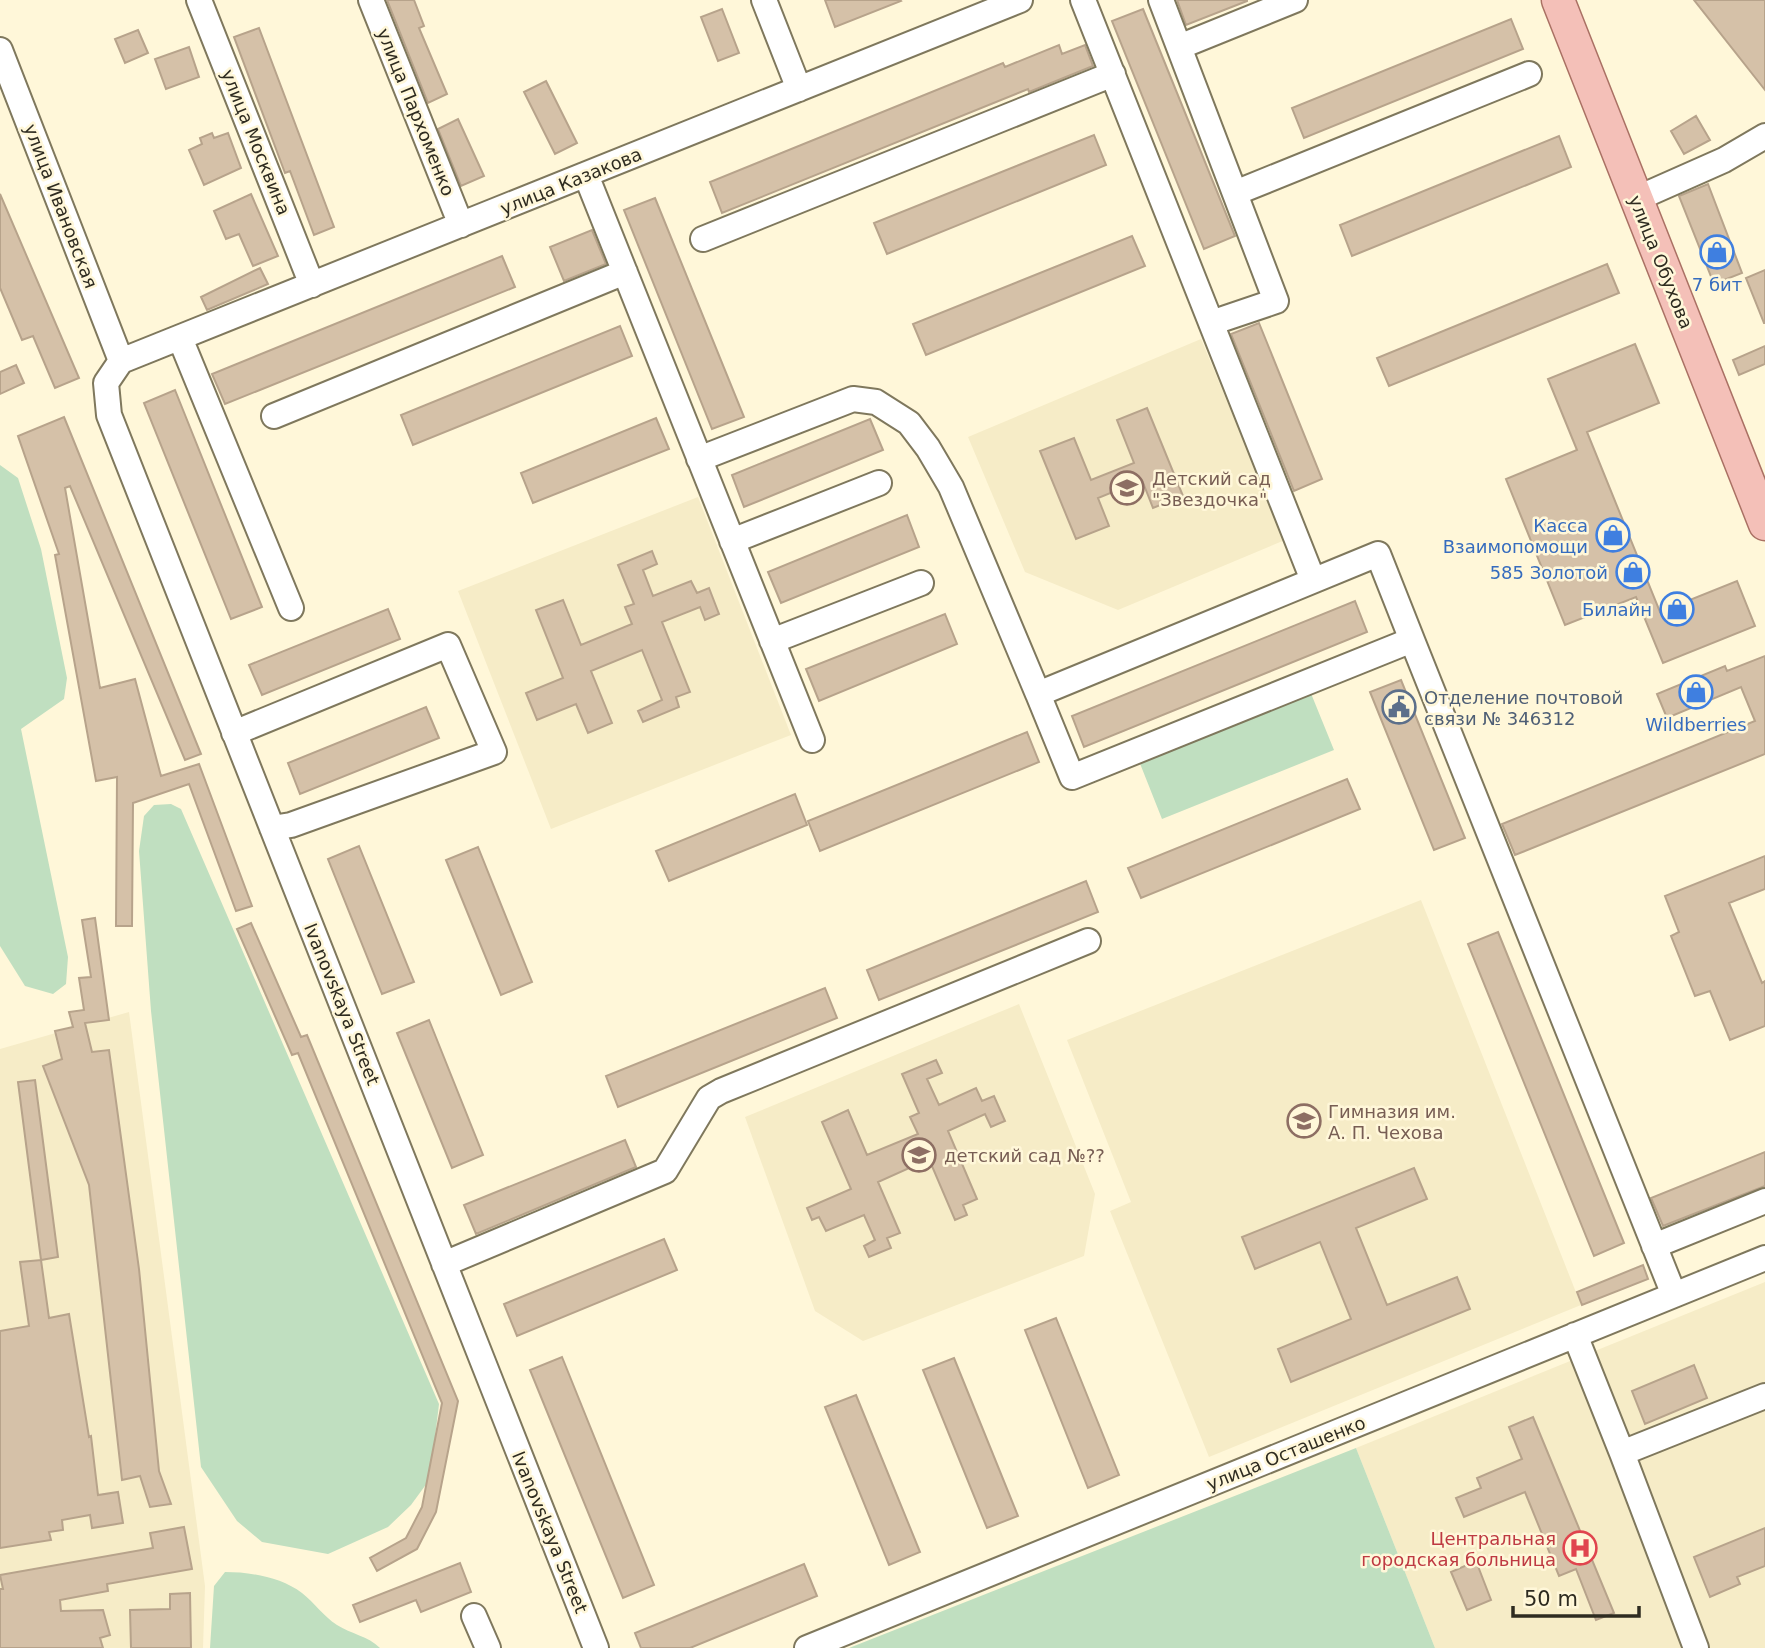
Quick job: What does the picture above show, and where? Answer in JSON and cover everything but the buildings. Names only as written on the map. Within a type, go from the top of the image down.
[{"type":"main road","name":"улица Обухова","points":[[1558,0],[1765,524]]},
{"type":"street","name":"улица Москвина","points":[[199,0],[312,285]]},
{"type":"street","name":"улица Пархоменко","points":[[371,0],[461,225]]},
{"type":"street","points":[[764,0],[799,89]]},
{"type":"street","name":"улица Казакова","points":[[121,361],[1020,0]]},
{"type":"street","points":[[1083,0],[1313,580]]},
{"type":"street","points":[[1161,0],[1276,301],[1211,323]]},
{"type":"street","points":[[1179,47],[1296,0]]},
{"type":"street","name":"улица Ивановская","points":[[0,50],[121,361]]},
{"type":"street","points":[[703,239],[1112,74]]},
{"type":"street","points":[[1235,193],[1529,74]]},
{"type":"street","points":[[1636,199],[1762,144]]},
{"type":"street","points":[[586,175],[812,740]]},
{"type":"street","points":[[274,415],[625,272]]},
{"type":"street","points":[[180,338],[290,608]]},
{"type":"street","name":"Ivanovskaya Street","points":[[121,361],[106,383],[109,415],[596,1648]]},
{"type":"street","points":[[699,459],[853,399],[876,402],[909,423],[951,486],[1072,777],[1412,640]]},
{"type":"street","points":[[732,541],[880,483]]},
{"type":"street","points":[[1038,694],[1378,554],[1674,1295]]},
{"type":"street","points":[[772,641],[921,583]]},
{"type":"street","points":[[234,733],[448,645],[494,752],[291,825],[272,828]]},
{"type":"street","points":[[444,1264],[665,1171],[709,1098],[721,1091],[1088,941]]},
{"type":"street","points":[[1654,1246],[1765,1201]]},
{"type":"street","name":"улица Осташенко","points":[[807,1648],[1765,1258]]},
{"type":"street","points":[[1575,1335],[1696,1648]]},
{"type":"street","points":[[1622,1453],[1765,1396]]},
{"type":"street","points":[[474,1616],[488,1648]]},
{"type":"shaded area","name":"Детский сад \"Звездочка\"","points":[[1201,339],[1285,540],[1118,610],[1025,572],[968,437]]},
{"type":"shaded area","points":[[698,497],[791,735],[551,829],[458,591]]},
{"type":"shaded area","name":"Гимназия им. А. П. Чехова","points":[[1421,900],[1581,1305],[1209,1457],[1110,1211],[1131,1202],[1067,1040]]},
{"type":"shaded area","name":"детский сад №??","points":[[1019,1004],[1095,1194],[1084,1256],[863,1341],[815,1311],[745,1117]]},
{"type":"shaded area","points":[[129,1012],[205,1586],[203,1648],[0,1648],[0,1049]]},
{"type":"shaded area","name":"Центральная городская больница","points":[[1765,1282],[1765,1648],[1435,1648],[1356,1448]]},
{"type":"green space","points":[[0,465],[18,478],[41,549],[67,678],[64,699],[21,729],[68,957],[66,984],[53,994],[25,986],[0,946]]},
{"type":"green space","points":[[1310,691],[1334,750],[1162,819],[1139,761]]},
{"type":"green space","points":[[171,804],[181,809],[439,1404],[430,1479],[411,1505],[388,1527],[328,1554],[262,1542],[237,1521],[201,1467],[151,1011],[139,851],[144,816],[154,805]]},
{"type":"green space","points":[[1356,1448],[1435,1648],[849,1648]]},
{"type":"green space","points":[[225,1572],[255,1574],[285,1583],[302,1593],[337,1625],[380,1648],[210,1648],[214,1586]]},
{"type":"place","name":"7 бит","points":[[1717,252]]},
{"type":"place","name":"Детский сад \"Звездочка\"","points":[[1127,488]]},
{"type":"place","name":"Касса Взаимопомощи","points":[[1613,535]]},
{"type":"place","name":"585 Золотой","points":[[1633,572]]},
{"type":"place","name":"Билайн","points":[[1677,609]]},
{"type":"place","name":"Wildberries","points":[[1696,692]]},
{"type":"place","name":"Отделение почтовой связи № 346312","points":[[1399,707]]},
{"type":"place","name":"Гимназия им. А. П. Чехова","points":[[1304,1121]]},
{"type":"place","name":"детский сад №??","points":[[919,1155]]},
{"type":"place","name":"Центральная городская больница","points":[[1580,1548]]}]
